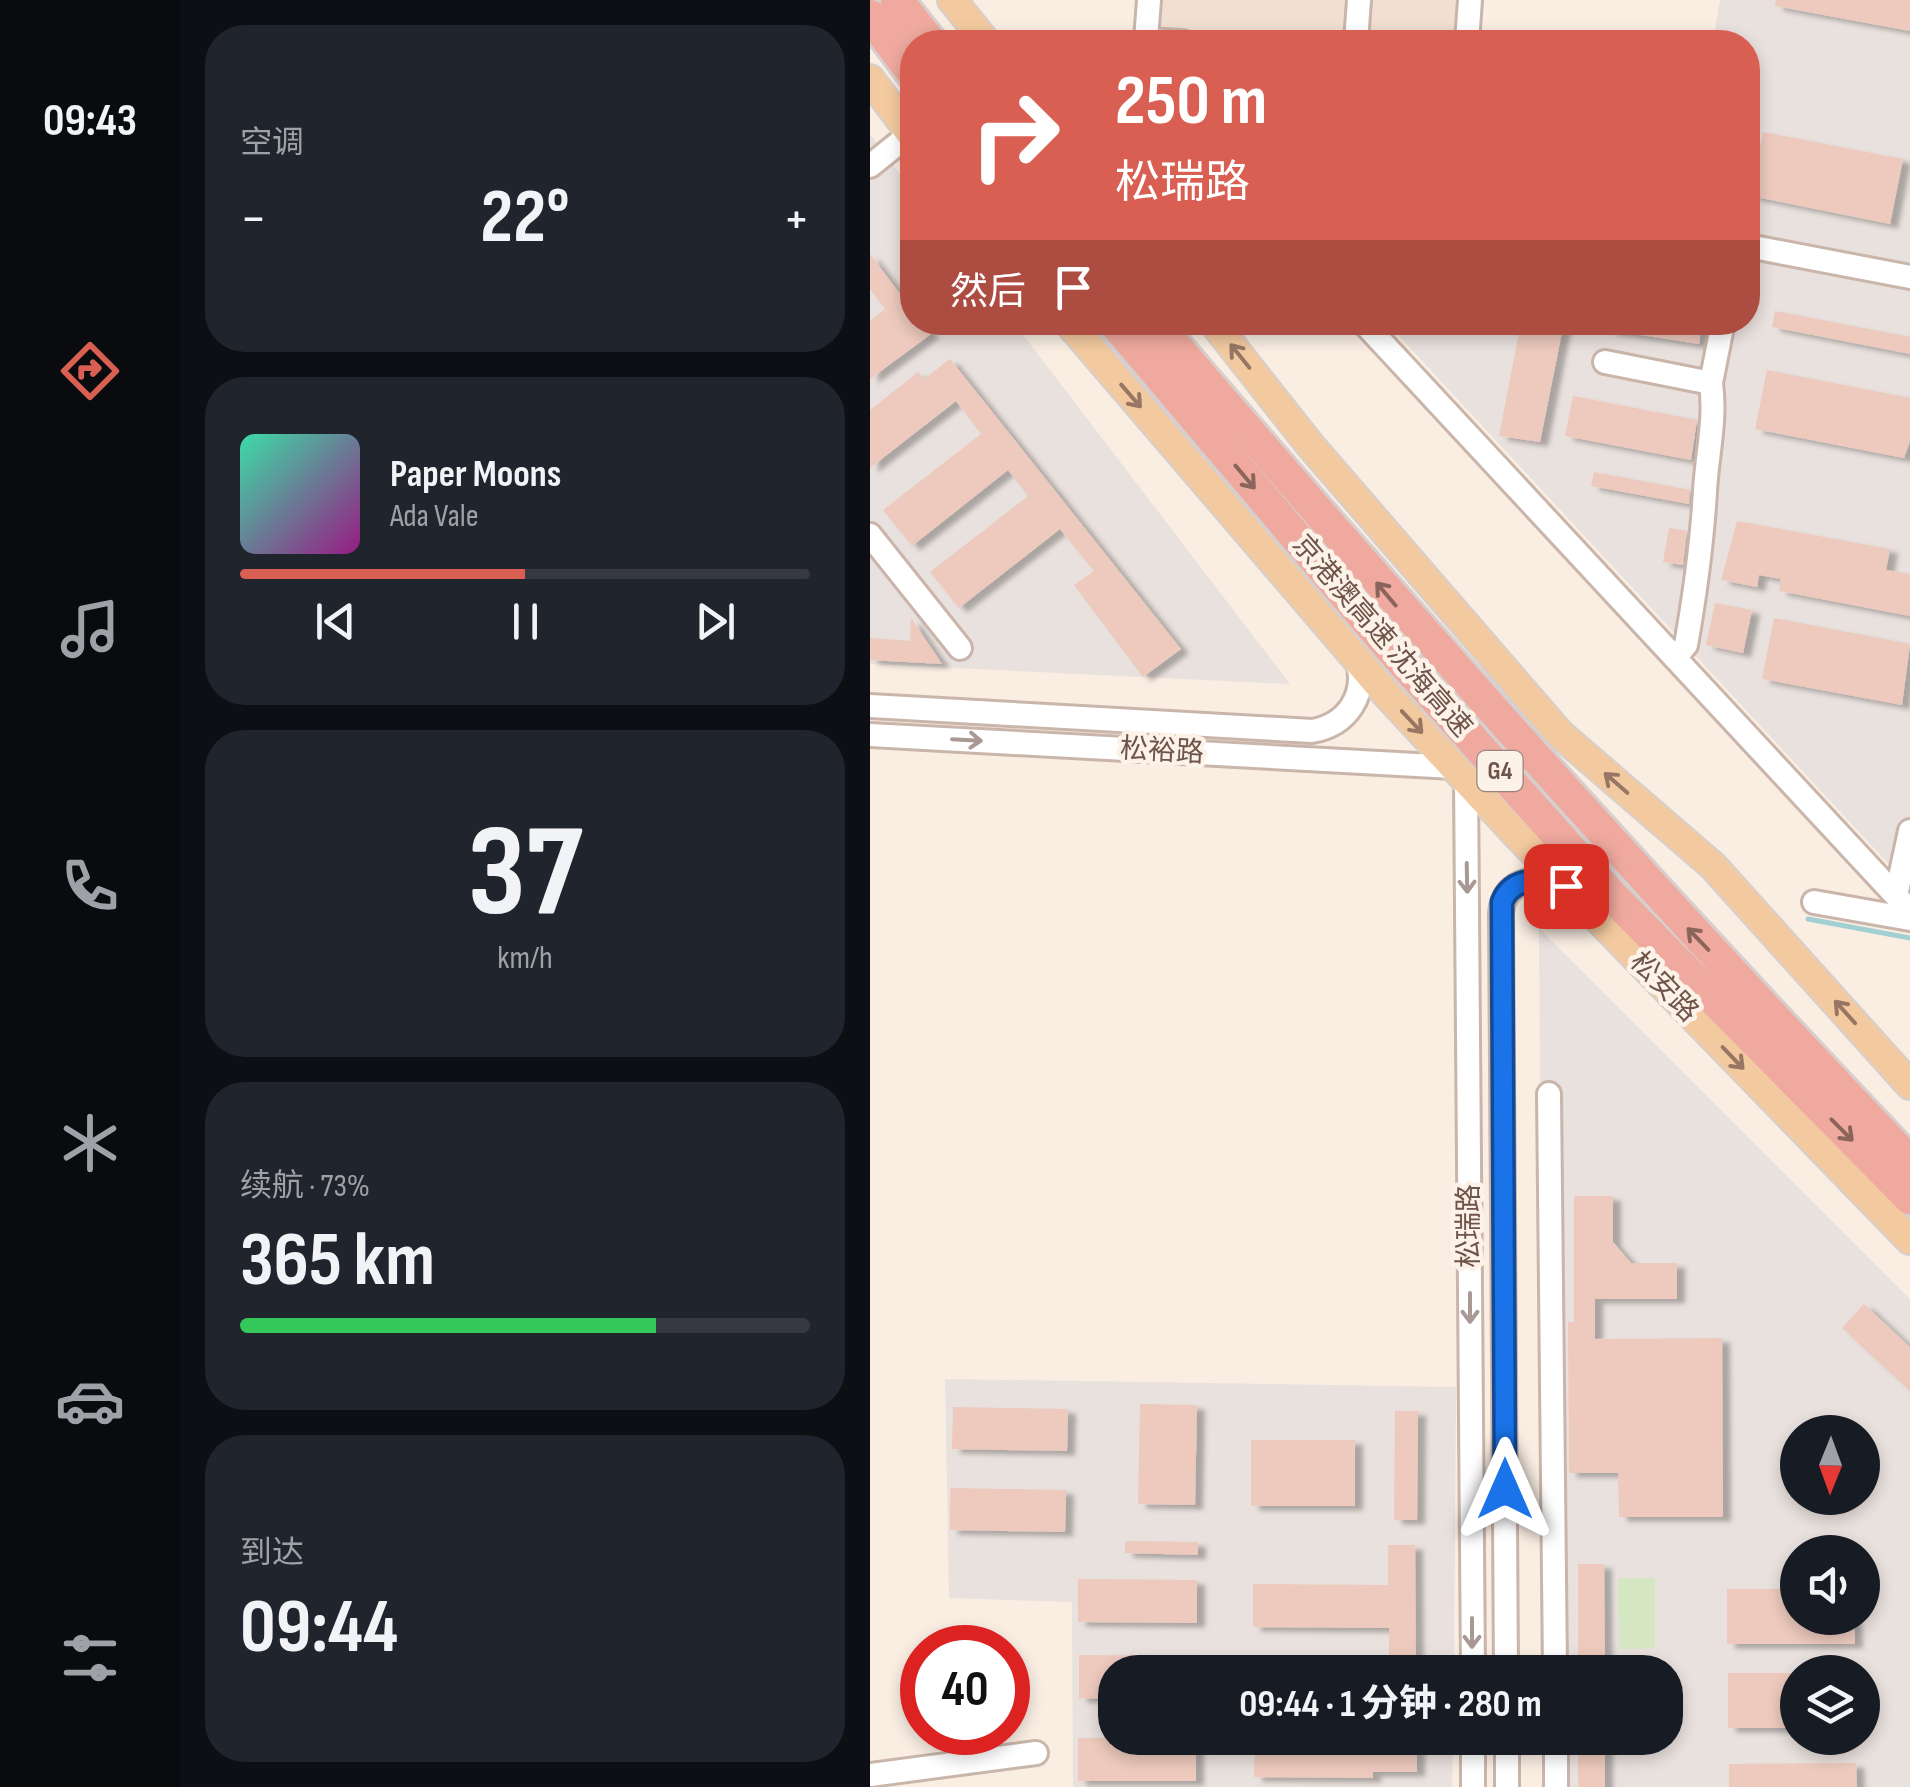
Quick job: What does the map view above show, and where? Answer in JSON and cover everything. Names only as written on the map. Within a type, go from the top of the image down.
[{"type":"highway","points":[[897,0],[921,30]]},
{"type":"highway","points":[[870,16],[900,56]]},
{"type":"highway","name":"京港澳高速 沈海高速","points":[[1125,335],[1385,642],[1612,896],[1910,1198]]},
{"type":"highway","name":"京港澳高速 沈海高速","points":[[1166,335],[1413,625],[1668,908],[1910,1162]]},
{"type":"main road","points":[[952,0],[976,30]]},
{"type":"main road","points":[[870,79],[900,118]]},
{"type":"main road","name":"松安路","points":[[1079,335],[1460,773],[1910,1240]]},
{"type":"main road","points":[[1223,335],[1310,445],[1560,734],[1714,866],[1910,1085]]},
{"type":"street","points":[[1147,30],[1149,0]]},
{"type":"street","points":[[1357,30],[1359,0]]},
{"type":"street","points":[[1468,30],[1470,0]]},
{"type":"street","points":[[870,166],[900,143]]},
{"type":"street","points":[[1760,248],[1910,277]]},
{"type":"street","points":[[1375,335],[1903,904]]},
{"type":"street","points":[[1675,658],[1686,645],[1704,529],[1705,489],[1716,418],[1711,383],[1720,335]]},
{"type":"street","points":[[1605,362],[1711,383]]},
{"type":"street","points":[[870,535],[960,648]]},
{"type":"street","name":"松裕路","points":[[870,706],[1312,731],[1334,725],[1348,713],[1360,681],[1357,659]]},
{"type":"street","name":"松裕路","points":[[870,734],[1460,773]]},
{"type":"street","name":"松瑞路","points":[[1460,773],[1473,1655]]},
{"type":"street","points":[[1903,904],[1910,832]]},
{"type":"street","name":"松瑞路","points":[[1506,1655],[1501,913],[1504,896],[1514,885],[1542,881],[1566,886]]},
{"type":"street","points":[[1814,902],[1910,920]]},
{"type":"street","points":[[1549,1094],[1556,1655]]},
{"type":"street","points":[[870,1775],[1036,1753]]},
{"type":"street","points":[[1473,1755],[1474,1787]]},
{"type":"street","points":[[1507,1755],[1507,1787]]},
{"type":"street","points":[[1556,1755],[1556,1787]]},
{"type":"shaded area","points":[[1149,0],[1470,0],[1468,30],[1147,30]]},
{"type":"shaded area","points":[[1720,0],[1910,0],[1910,887],[1398,335],[1760,335],[1760,30],[1715,30]]},
{"type":"shaded area","points":[[870,134],[900,174],[900,335],[1023,335],[1290,684],[870,664]]},
{"type":"shaded area","points":[[1539,928],[1910,1299],[1910,1787],[1544,1787],[1544,1755],[1683,1755],[1683,1655],[1544,1655]]},
{"type":"shaded area","points":[[945,1379],[1456,1387],[1454,1655],[1098,1655],[1098,1755],[1453,1755],[1452,1787],[1073,1787],[1072,1602],[949,1598]]},
{"type":"green space","points":[[1618,1578],[1655,1578],[1655,1648],[1619,1649]]},
{"type":"building","points":[[1776,0],[1910,0],[1910,31],[1775,6]]},
{"type":"building","points":[[1763,132],[1903,159],[1890,224],[1760,198]]},
{"type":"building","points":[[870,254],[900,294],[900,335],[930,335],[870,379],[870,321],[885,309],[870,289]]},
{"type":"building","points":[[1775,311],[1910,337],[1910,354],[1772,327]]},
{"type":"building","points":[[1518,335],[1561,335],[1540,442],[1499,436]]},
{"type":"building","points":[[1640,335],[1700,335],[1699,344]]},
{"type":"building","points":[[950,359],[1181,649],[1143,677],[1074,585],[1094,571],[1060,529],[959,608],[930,572],[1028,496],[1008,470],[912,546],[883,510],[981,434],[956,401],[870,468],[870,410],[918,372],[924,379]]},
{"type":"building","points":[[1767,370],[1910,398],[1910,441],[1904,458],[1755,429]]},
{"type":"building","points":[[1573,396],[1697,420],[1691,460],[1565,436]]},
{"type":"building","points":[[1594,472],[1690,490],[1689,504],[1591,486]]},
{"type":"building","points":[[1737,521],[1890,549],[1886,570],[1910,574],[1910,616],[1779,591],[1781,579],[1759,575],[1757,587],[1721,580]]},
{"type":"building","points":[[1669,528],[1687,531],[1683,565],[1663,562]]},
{"type":"building","points":[[1715,603],[1752,610],[1743,653],[1706,645]]},
{"type":"building","points":[[911,618],[942,664],[870,660],[870,638],[910,641]]},
{"type":"building","points":[[1774,618],[1910,644],[1902,705],[1762,679]]},
{"type":"building","points":[[1574,1196],[1613,1196],[1613,1242],[1631,1263],[1677,1263],[1677,1299],[1595,1299],[1595,1339],[1722,1338],[1723,1517],[1619,1517],[1618,1473],[1569,1473],[1568,1322],[1574,1322]]},
{"type":"building","points":[[1864,1304],[1910,1347],[1910,1391],[1842,1328]]},
{"type":"building","points":[[1140,1404],[1197,1405],[1195,1505],[1138,1504]]},
{"type":"building","points":[[953,1407],[1068,1409],[1067,1451],[952,1449]]},
{"type":"building","points":[[1395,1411],[1418,1411],[1417,1520],[1394,1520]]},
{"type":"building","points":[[1251,1440],[1355,1440],[1355,1506],[1251,1506]]},
{"type":"building","points":[[950,1488],[1066,1490],[1065,1532],[950,1530]]},
{"type":"building","points":[[1125,1541],[1198,1542],[1198,1555],[1125,1553]]},
{"type":"building","points":[[1388,1545],[1415,1545],[1416,1655],[1389,1655],[1389,1628],[1253,1627],[1253,1584],[1388,1585]]},
{"type":"building","points":[[1578,1564],[1604,1564],[1605,1655],[1578,1655]]},
{"type":"building","points":[[1078,1579],[1197,1580],[1197,1623],[1078,1622]]},
{"type":"building","points":[[1727,1589],[1780,1589],[1780,1635],[1855,1635],[1855,1644],[1727,1644]]},
{"type":"building","points":[[1079,1655],[1098,1655],[1098,1699],[1079,1698]]},
{"type":"building","points":[[1728,1673],[1780,1673],[1780,1728],[1728,1728]]},
{"type":"building","points":[[1078,1738],[1098,1738],[1098,1755],[1196,1755],[1196,1781],[1078,1781]]},
{"type":"building","points":[[1255,1755],[1417,1755],[1417,1772],[1373,1772],[1373,1778],[1254,1777]]},
{"type":"building","points":[[1578,1755],[1605,1755],[1605,1787],[1578,1787]]},
{"type":"building","points":[[1856,1763],[1857,1787],[1729,1787],[1729,1764]]},
{"type":"waterway","points":[[1808,919],[1910,938]]},
{"type":"route","points":[[1505,1489],[1502,902],[1508,890],[1522,882],[1550,881],[1566,886]]}]
